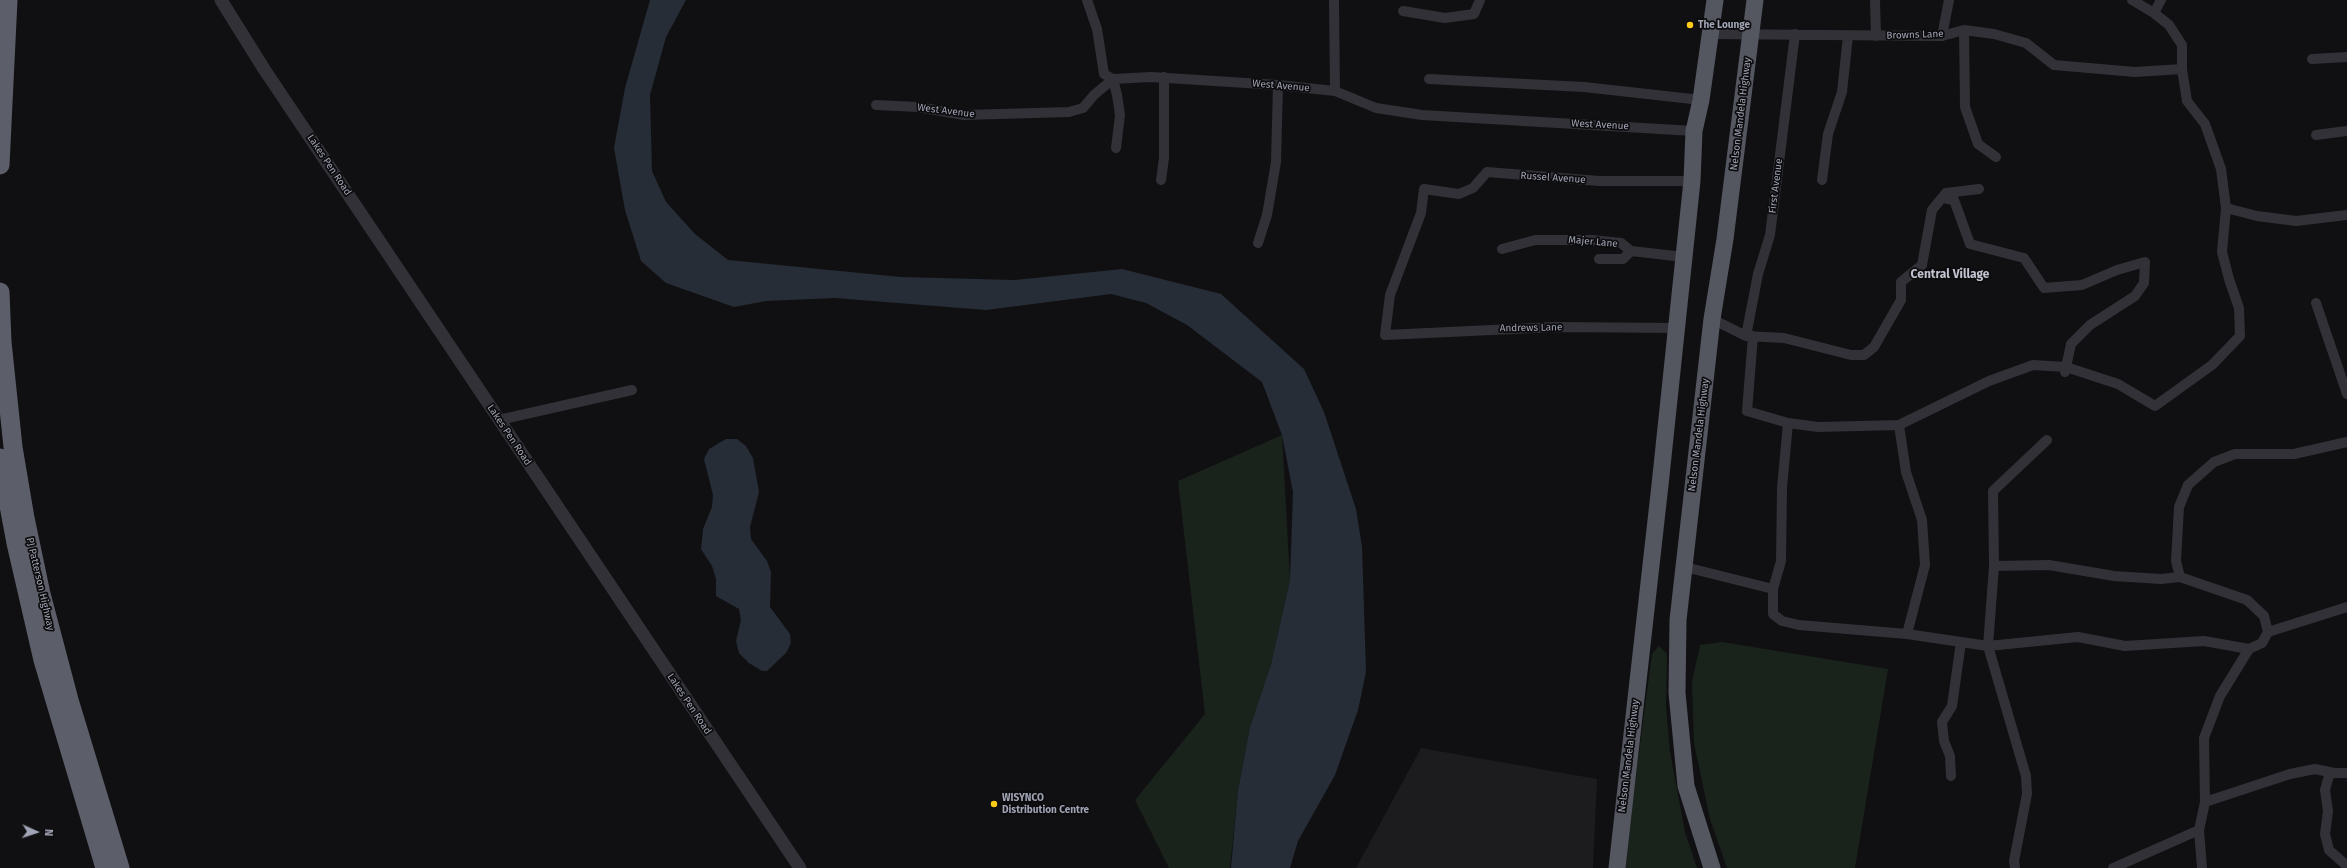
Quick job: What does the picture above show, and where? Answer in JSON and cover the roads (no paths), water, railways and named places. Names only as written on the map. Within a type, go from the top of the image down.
[{"type":"highway","points":[[0,165],[8,0]]},
{"type":"highway","name":"Nelson Mandela Highway","points":[[1617,868],[1692,181],[1694,131],[1701,100],[1715,0]]},
{"type":"highway","name":"Nelson Mandela Highway","points":[[1712,868],[1686,786],[1680,739],[1677,693],[1678,620],[1712,319],[1752,33],[1755,0]]},
{"type":"highway","name":"PJ Patterson Highway","points":[[0,292],[2,342],[13,447],[41,594],[69,700],[120,868]]},
{"type":"highway","name":"PJ Patterson Highway","points":[[0,458],[16,543],[43,660],[105,868]]},
{"type":"street","name":"Lakes Pen Road","points":[[221,0],[264,69],[800,868]]},
{"type":"street","points":[[1086,0],[1097,29],[1104,74],[1114,79],[1120,115],[1116,148]]},
{"type":"street","points":[[1334,0],[1335,91]]},
{"type":"street","points":[[1403,11],[1445,18],[1474,14],[1480,0]]},
{"type":"street","points":[[1875,0],[1876,36]]},
{"type":"street","points":[[1942,36],[1949,0]]},
{"type":"street","points":[[2132,0],[2154,13],[2169,25],[2182,44],[2182,69],[2187,101],[2205,124],[2219,163],[2226,208],[2222,252],[2239,308],[2240,336],[2226,352],[2180,389],[2155,406],[2118,384],[2065,370],[2033,364],[1989,381],[1899,425],[1818,427],[1788,423],[1782,488],[1781,561],[1773,589],[1773,614],[1782,621],[1799,625],[1907,634],[1988,646],[2078,637],[2125,646],[2204,641],[2249,649]]},
{"type":"street","points":[[2154,13],[2161,0]]},
{"type":"street","points":[[1964,30],[1965,107],[1978,144],[1996,157]]},
{"type":"street","name":"Browns Lane","points":[[1710,34],[1752,33],[1848,36],[1942,36],[1964,30],[1994,34],[2026,43],[2054,65],[2135,72],[2182,69]]},
{"type":"street","name":"First Avenue","points":[[1788,423],[1747,411],[1749,336],[1758,274],[1770,235],[1795,34]]},
{"type":"street","points":[[1822,180],[1828,134],[1842,92],[1848,36]]},
{"type":"street","points":[[2312,59],[2347,57]]},
{"type":"street","points":[[1161,180],[1164,158],[1164,78]]},
{"type":"street","name":"West Avenue","points":[[876,106],[918,107],[964,115],[1069,112],[1083,108],[1094,95],[1114,79],[1164,78],[1278,85],[1335,91],[1376,108],[1422,115],[1694,131]]},
{"type":"street","points":[[1429,79],[1584,87],[1701,100]]},
{"type":"street","points":[[1258,243],[1267,215],[1276,162],[1278,85]]},
{"type":"street","points":[[2316,135],[2347,131]]},
{"type":"street","name":"Russel Avenue","points":[[1385,335],[1390,295],[1421,213],[1424,189],[1459,194],[1473,188],[1487,172],[1599,181],[1692,181]]},
{"type":"street","points":[[1712,319],[1749,336],[1784,338],[1851,355],[1864,355],[1874,347],[1901,300],[1901,282],[1922,266],[1932,210],[1946,193],[1979,189]]},
{"type":"street","points":[[1943,198],[1954,200],[1970,244],[2024,258],[2044,288],[2082,285],[2117,270],[2145,262],[2144,283],[2135,296],[2090,325],[2071,344],[2065,370]]},
{"type":"street","points":[[2226,208],[2257,216],[2296,221],[2347,215]]},
{"type":"street","name":"Majer Lane","points":[[1502,249],[1535,240],[1571,240],[1621,243],[1631,251],[1684,257]]},
{"type":"street","points":[[1599,259],[1623,259],[1631,251]]},
{"type":"street","points":[[2316,303],[2347,394]]},
{"type":"street","name":"Andrews Lane","points":[[1385,335],[1555,327],[1676,328]]},
{"type":"street","points":[[499,420],[632,390]]},
{"type":"street","points":[[1899,425],[1906,472],[1922,520],[1925,565],[1907,634]]},
{"type":"street","points":[[2015,868],[2014,861],[2027,794],[2026,776],[1988,646],[1994,566],[1992,491],[2046,440]]},
{"type":"street","points":[[2180,577],[2176,561],[2179,507],[2188,485],[2214,462],[2235,454],[2294,454],[2347,442]]},
{"type":"street","points":[[1994,566],[2049,565],[2114,576],[2161,579],[2180,577],[2247,600],[2264,616],[2268,632]]},
{"type":"street","points":[[1685,567],[1773,589]]},
{"type":"street","points":[[2202,868],[2199,830],[2205,802],[2204,738],[2220,696],[2249,649],[2262,643],[2268,632],[2322,613],[2347,609]]},
{"type":"street","points":[[1951,776],[1950,756],[1944,741],[1942,722],[1952,706],[1962,642]]},
{"type":"street","points":[[2205,802],[2290,774],[2315,769],[2347,773]]},
{"type":"street","points":[[2330,772],[2325,790],[2328,811],[2325,834],[2329,850],[2347,866]]},
{"type":"street","points":[[2113,868],[2199,830]]},
{"type":"place","name":"The Lounge","points":[[1690,25]]},
{"type":"place","name":"WISYNCO Distribution Centre","points":[[994,804]]},
{"type":"district","name":"Central Village","points":[[1950,275]]}]
